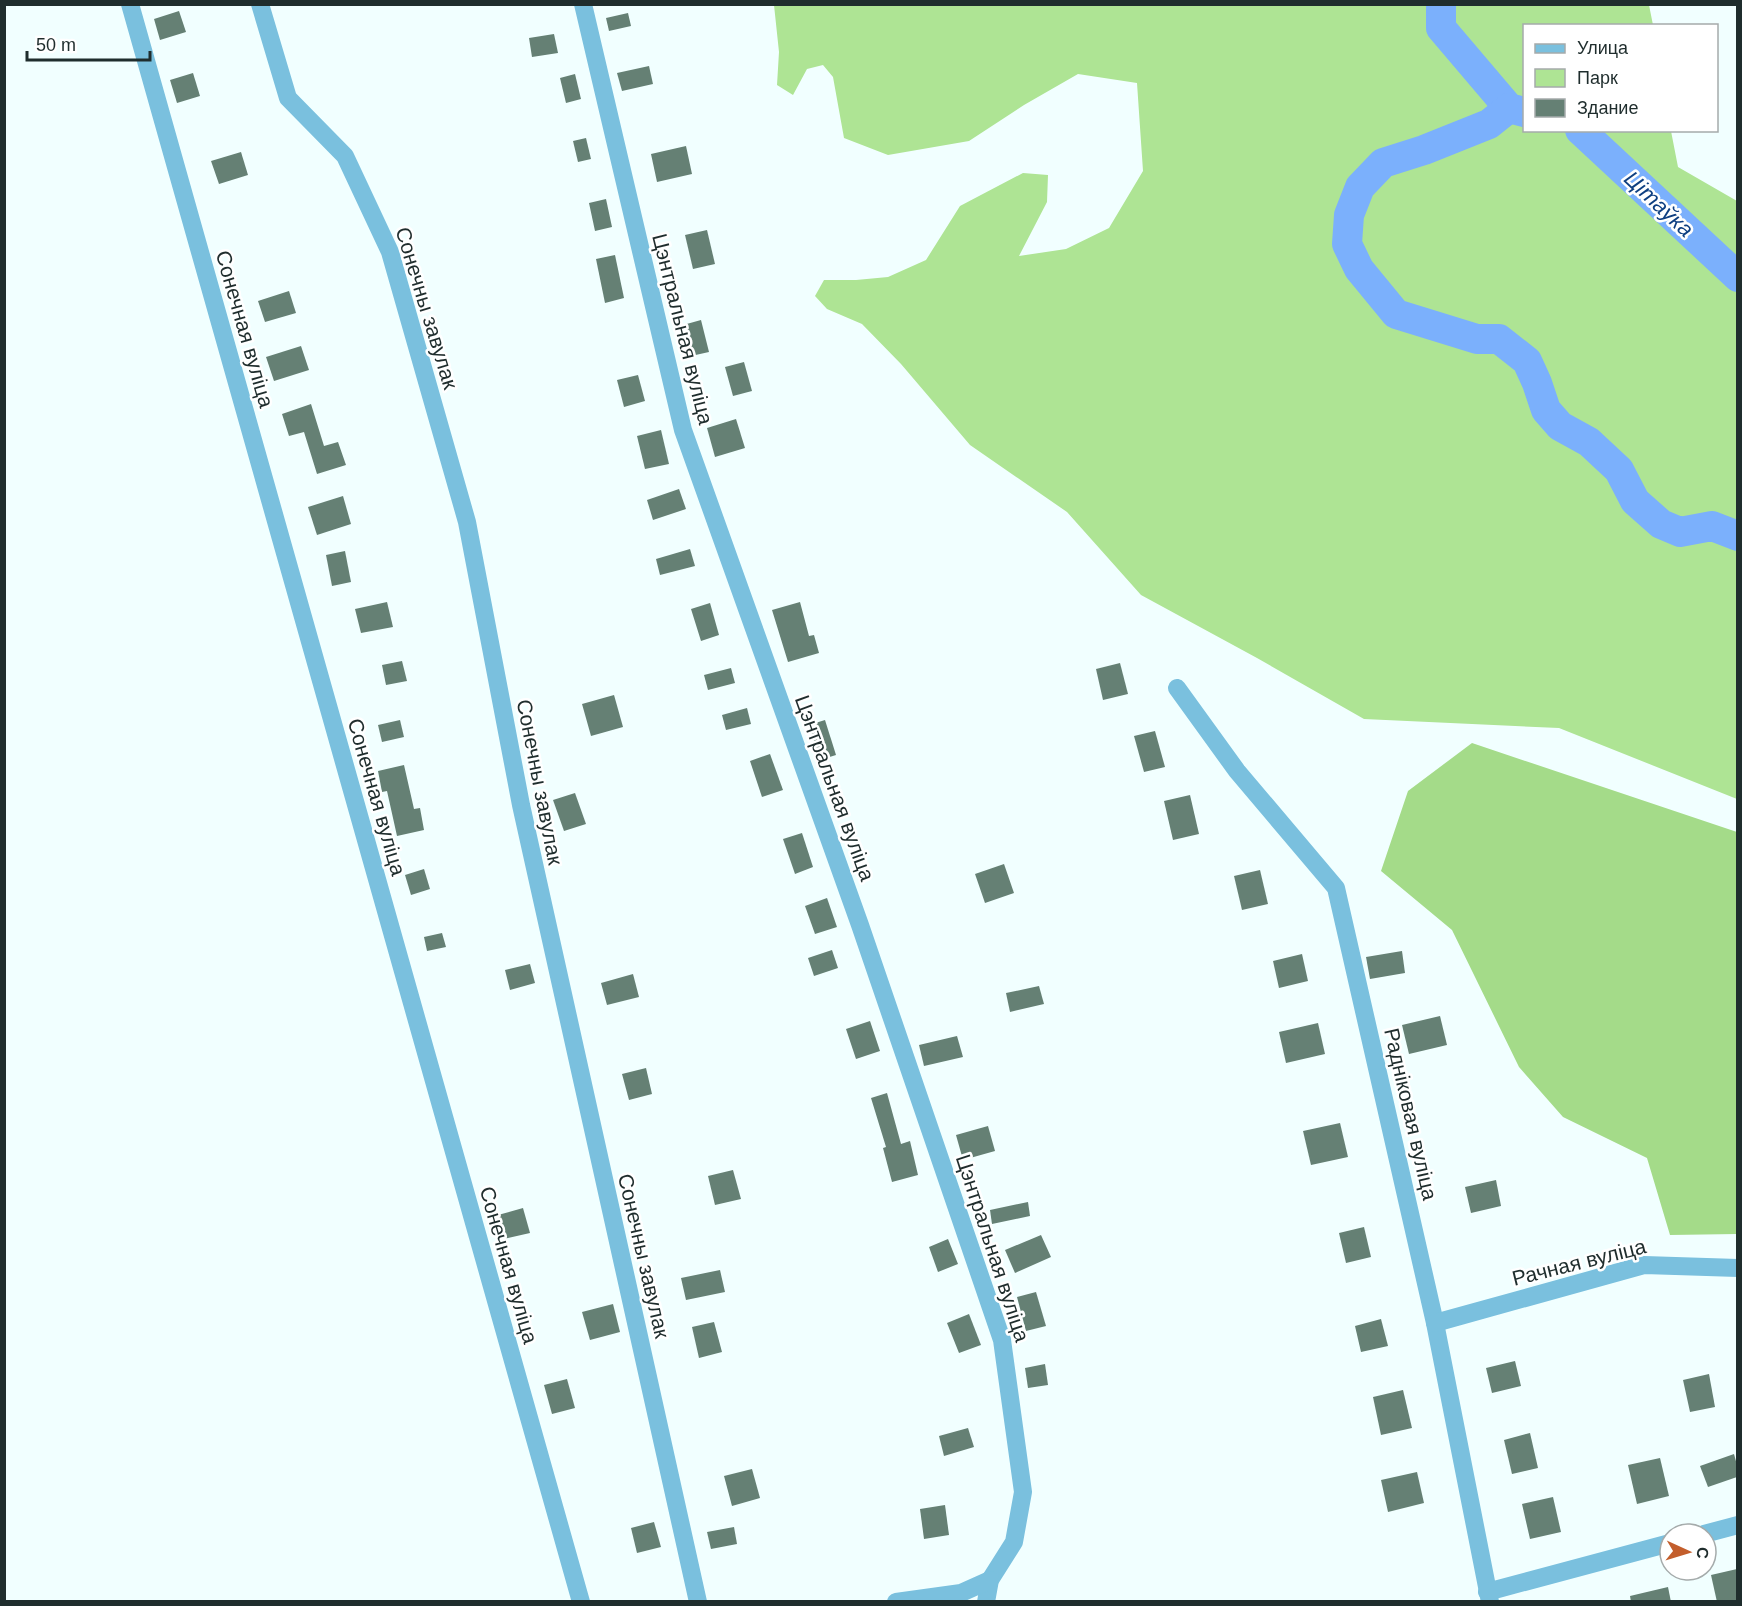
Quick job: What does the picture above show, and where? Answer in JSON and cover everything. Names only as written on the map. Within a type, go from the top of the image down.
[{"type":"street","name":"Сонечная вуліца","points":[[130,4],[581,1602]]},
{"type":"street","name":"Сонечны завулак","points":[[260,4],[288,98],[345,156],[390,252],[467,522],[521,805],[698,1602]]},
{"type":"street","name":"Цэнтральная вуліца","points":[[583,4],[684,430],[860,925],[1002,1340],[1023,1492],[1014,1542],[990,1580]]},
{"type":"street","name":"Радніковая вуліца","points":[[1177,688],[1237,771],[1336,888],[1435,1323],[1489,1597]]},
{"type":"street","name":"Рачная вуліца","points":[[1435,1323],[1644,1265],[1737,1268]]},
{"type":"street","points":[[1718,1530],[1737,1525]]},
{"type":"street","points":[[1489,1597],[1658,1547]]},
{"type":"street","points":[[896,1602],[961,1593],[990,1580]]},
{"type":"street","points":[[986,1602],[990,1580]]},
{"type":"green space","points":[[774,5],[1649,5],[1653,24],[1523,24],[1523,132],[1671,132],[1678,167],[1737,201],[1737,799],[1559,728],[1364,719],[1141,595],[1067,512],[970,445],[901,364],[862,324],[827,309],[815,296],[824,280],[888,277],[926,260],[960,206],[1023,173],[1048,175],[1047,202],[1019,256],[1066,249],[1109,228],[1143,171],[1137,83],[1078,74],[1024,105],[969,141],[888,155],[844,138],[833,77],[823,65],[807,69],[793,95],[777,85],[779,52]]},
{"type":"green space","points":[[1472,743],[1737,832],[1737,1234],[1670,1235],[1647,1158],[1563,1117],[1519,1067],[1452,930],[1381,871],[1408,791]]},
{"type":"building","points":[[179,11],[186,32],[160,40],[154,19]]},
{"type":"building","points":[[628,13],[631,26],[609,31],[606,18]]},
{"type":"building","points":[[554,34],[558,53],[532,57],[529,38]]},
{"type":"building","points":[[649,66],[653,84],[622,91],[617,73]]},
{"type":"building","points":[[193,73],[200,96],[177,103],[170,80]]},
{"type":"building","points":[[575,74],[581,99],[566,103],[560,78]]},
{"type":"building","points":[[586,138],[591,159],[578,162],[573,141]]},
{"type":"building","points":[[686,146],[692,174],[657,182],[651,154]]},
{"type":"building","points":[[241,152],[248,175],[219,184],[211,161]]},
{"type":"building","points":[[606,199],[612,227],[595,231],[589,203]]},
{"type":"building","points":[[707,230],[715,264],[693,269],[685,235]]},
{"type":"building","points":[[615,255],[624,298],[605,303],[596,259]]},
{"type":"building","points":[[289,291],[296,313],[265,322],[258,301]]},
{"type":"building","points":[[701,320],[709,352],[691,356],[683,325]]},
{"type":"building","points":[[301,346],[309,370],[274,381],[266,357]]},
{"type":"building","points":[[744,362],[752,391],[733,396],[725,367]]},
{"type":"building","points":[[638,375],[645,401],[624,407],[617,380]]},
{"type":"building","points":[[311,404],[324,446],[338,442],[346,465],[317,474],[304,432],[289,436],[282,414]]},
{"type":"building","points":[[736,419],[745,448],[715,457],[707,428]]},
{"type":"building","points":[[661,430],[669,464],[645,469],[637,436]]},
{"type":"building","points":[[679,489],[686,509],[653,520],[647,500]]},
{"type":"building","points":[[343,496],[351,524],[317,535],[308,507]]},
{"type":"building","points":[[690,549],[695,566],[660,575],[656,559]]},
{"type":"building","points":[[345,551],[351,582],[332,586],[326,555]]},
{"type":"building","points":[[387,602],[393,627],[361,633],[355,609]]},
{"type":"building","points":[[800,602],[809,636],[814,635],[819,653],[788,662],[772,610]]},
{"type":"building","points":[[710,603],[719,635],[701,641],[691,609]]},
{"type":"building","points":[[402,661],[407,681],[386,685],[382,665]]},
{"type":"building","points":[[1120,663],[1128,694],[1103,700],[1096,669]]},
{"type":"building","points":[[731,668],[735,683],[708,690],[704,675]]},
{"type":"building","points":[[614,695],[623,727],[591,736],[582,704]]},
{"type":"building","points":[[747,708],[751,724],[726,730],[722,715]]},
{"type":"building","points":[[400,720],[404,737],[382,742],[378,725]]},
{"type":"building","points":[[825,720],[836,755],[820,760],[809,725]]},
{"type":"building","points":[[1155,731],[1165,767],[1144,772],[1134,736]]},
{"type":"building","points":[[770,754],[783,790],[762,797],[750,761]]},
{"type":"building","points":[[404,765],[414,809],[420,808],[424,830],[397,836],[387,791],[382,792],[378,771]]},
{"type":"building","points":[[575,793],[586,824],[564,831],[553,800]]},
{"type":"building","points":[[1190,795],[1199,834],[1173,840],[1164,801]]},
{"type":"building","points":[[802,833],[813,867],[795,874],[783,839]]},
{"type":"building","points":[[1004,864],[1014,893],[985,903],[975,874]]},
{"type":"building","points":[[424,869],[430,889],[411,895],[405,875]]},
{"type":"building","points":[[1260,870],[1268,904],[1242,910],[1234,876]]},
{"type":"building","points":[[827,898],[837,927],[815,934],[805,906]]},
{"type":"building","points":[[442,933],[446,947],[427,951],[424,937]]},
{"type":"building","points":[[832,950],[838,968],[814,976],[808,958]]},
{"type":"building","points":[[1402,951],[1405,973],[1370,979],[1366,957]]},
{"type":"building","points":[[1302,954],[1308,981],[1279,988],[1273,961]]},
{"type":"building","points":[[530,964],[535,983],[510,990],[505,970]]},
{"type":"building","points":[[633,974],[639,997],[607,1005],[601,983]]},
{"type":"building","points":[[1039,986],[1044,1004],[1010,1012],[1006,993]]},
{"type":"building","points":[[1440,1016],[1447,1045],[1409,1054],[1402,1025]]},
{"type":"building","points":[[870,1021],[880,1051],[856,1059],[846,1029]]},
{"type":"building","points":[[1318,1023],[1325,1054],[1286,1063],[1279,1032]]},
{"type":"building","points":[[957,1036],[963,1057],[924,1066],[919,1045]]},
{"type":"building","points":[[646,1068],[652,1094],[629,1100],[622,1074]]},
{"type":"building","points":[[887,1093],[901,1144],[910,1141],[918,1175],[892,1182],[883,1148],[886,1147],[871,1098]]},
{"type":"building","points":[[1340,1123],[1348,1157],[1311,1165],[1303,1131]]},
{"type":"building","points":[[988,1126],[995,1151],[963,1160],[956,1135]]},
{"type":"building","points":[[733,1170],[741,1199],[715,1205],[708,1176]]},
{"type":"building","points":[[1496,1180],[1501,1206],[1471,1213],[1465,1187]]},
{"type":"building","points":[[1028,1202],[1030,1216],[992,1224],[990,1210]]},
{"type":"building","points":[[523,1208],[530,1233],[504,1239],[498,1215]]},
{"type":"building","points":[[1364,1227],[1371,1257],[1346,1263],[1339,1233]]},
{"type":"building","points":[[1041,1235],[1051,1257],[1015,1273],[1005,1250]]},
{"type":"building","points":[[948,1239],[958,1264],[938,1272],[929,1247]]},
{"type":"building","points":[[720,1270],[725,1292],[686,1300],[681,1278]]},
{"type":"building","points":[[1036,1292],[1046,1326],[1026,1331],[1017,1297]]},
{"type":"building","points":[[613,1304],[620,1332],[590,1340],[582,1312]]},
{"type":"building","points":[[969,1314],[981,1345],[959,1353],[947,1323]]},
{"type":"building","points":[[1381,1319],[1388,1346],[1361,1352],[1355,1326]]},
{"type":"building","points":[[714,1322],[722,1352],[699,1358],[692,1327]]},
{"type":"building","points":[[1515,1361],[1521,1386],[1492,1393],[1486,1368]]},
{"type":"building","points":[[1045,1364],[1048,1385],[1028,1388],[1025,1368]]},
{"type":"building","points":[[1709,1374],[1715,1407],[1690,1412],[1683,1380]]},
{"type":"building","points":[[567,1379],[575,1408],[552,1414],[544,1385]]},
{"type":"building","points":[[1403,1390],[1412,1428],[1381,1435],[1373,1397]]},
{"type":"building","points":[[968,1428],[974,1447],[944,1456],[939,1436]]},
{"type":"building","points":[[1530,1433],[1538,1468],[1512,1474],[1504,1440]]},
{"type":"building","points":[[1734,1454],[1737,1477],[1708,1487],[1700,1466]]},
{"type":"building","points":[[1660,1458],[1669,1496],[1637,1504],[1628,1465]]},
{"type":"building","points":[[752,1469],[760,1498],[732,1506],[724,1476]]},
{"type":"building","points":[[1417,1472],[1424,1503],[1388,1512],[1381,1480]]},
{"type":"building","points":[[1553,1497],[1561,1532],[1530,1539],[1522,1504]]},
{"type":"building","points":[[945,1505],[949,1535],[924,1539],[920,1509]]},
{"type":"building","points":[[654,1522],[661,1547],[637,1553],[631,1528]]},
{"type":"building","points":[[734,1527],[737,1544],[711,1549],[707,1532]]},
{"type":"building","points":[[1737,1569],[1737,1600],[1717,1602],[1713,1582],[1718,1582],[1718,1573]]},
{"type":"building","points":[[1668,1587],[1671,1602],[1631,1602],[1630,1596]]},
{"type":"waterway","name":"Цітаўка","points":[[1441,4],[1441,28],[1509,108],[1523,112]]},
{"type":"waterway","points":[[1509,108],[1489,124],[1424,150],[1383,163],[1360,187],[1349,215],[1347,244],[1359,269],[1396,314],[1477,339],[1499,339],[1527,361],[1546,410],[1560,426],[1589,442],[1619,470],[1635,501],[1661,524],[1680,532],[1712,526],[1738,536]]},
{"type":"waterway","name":"Цітаўка","points":[[1582,132],[1738,277]]}]
